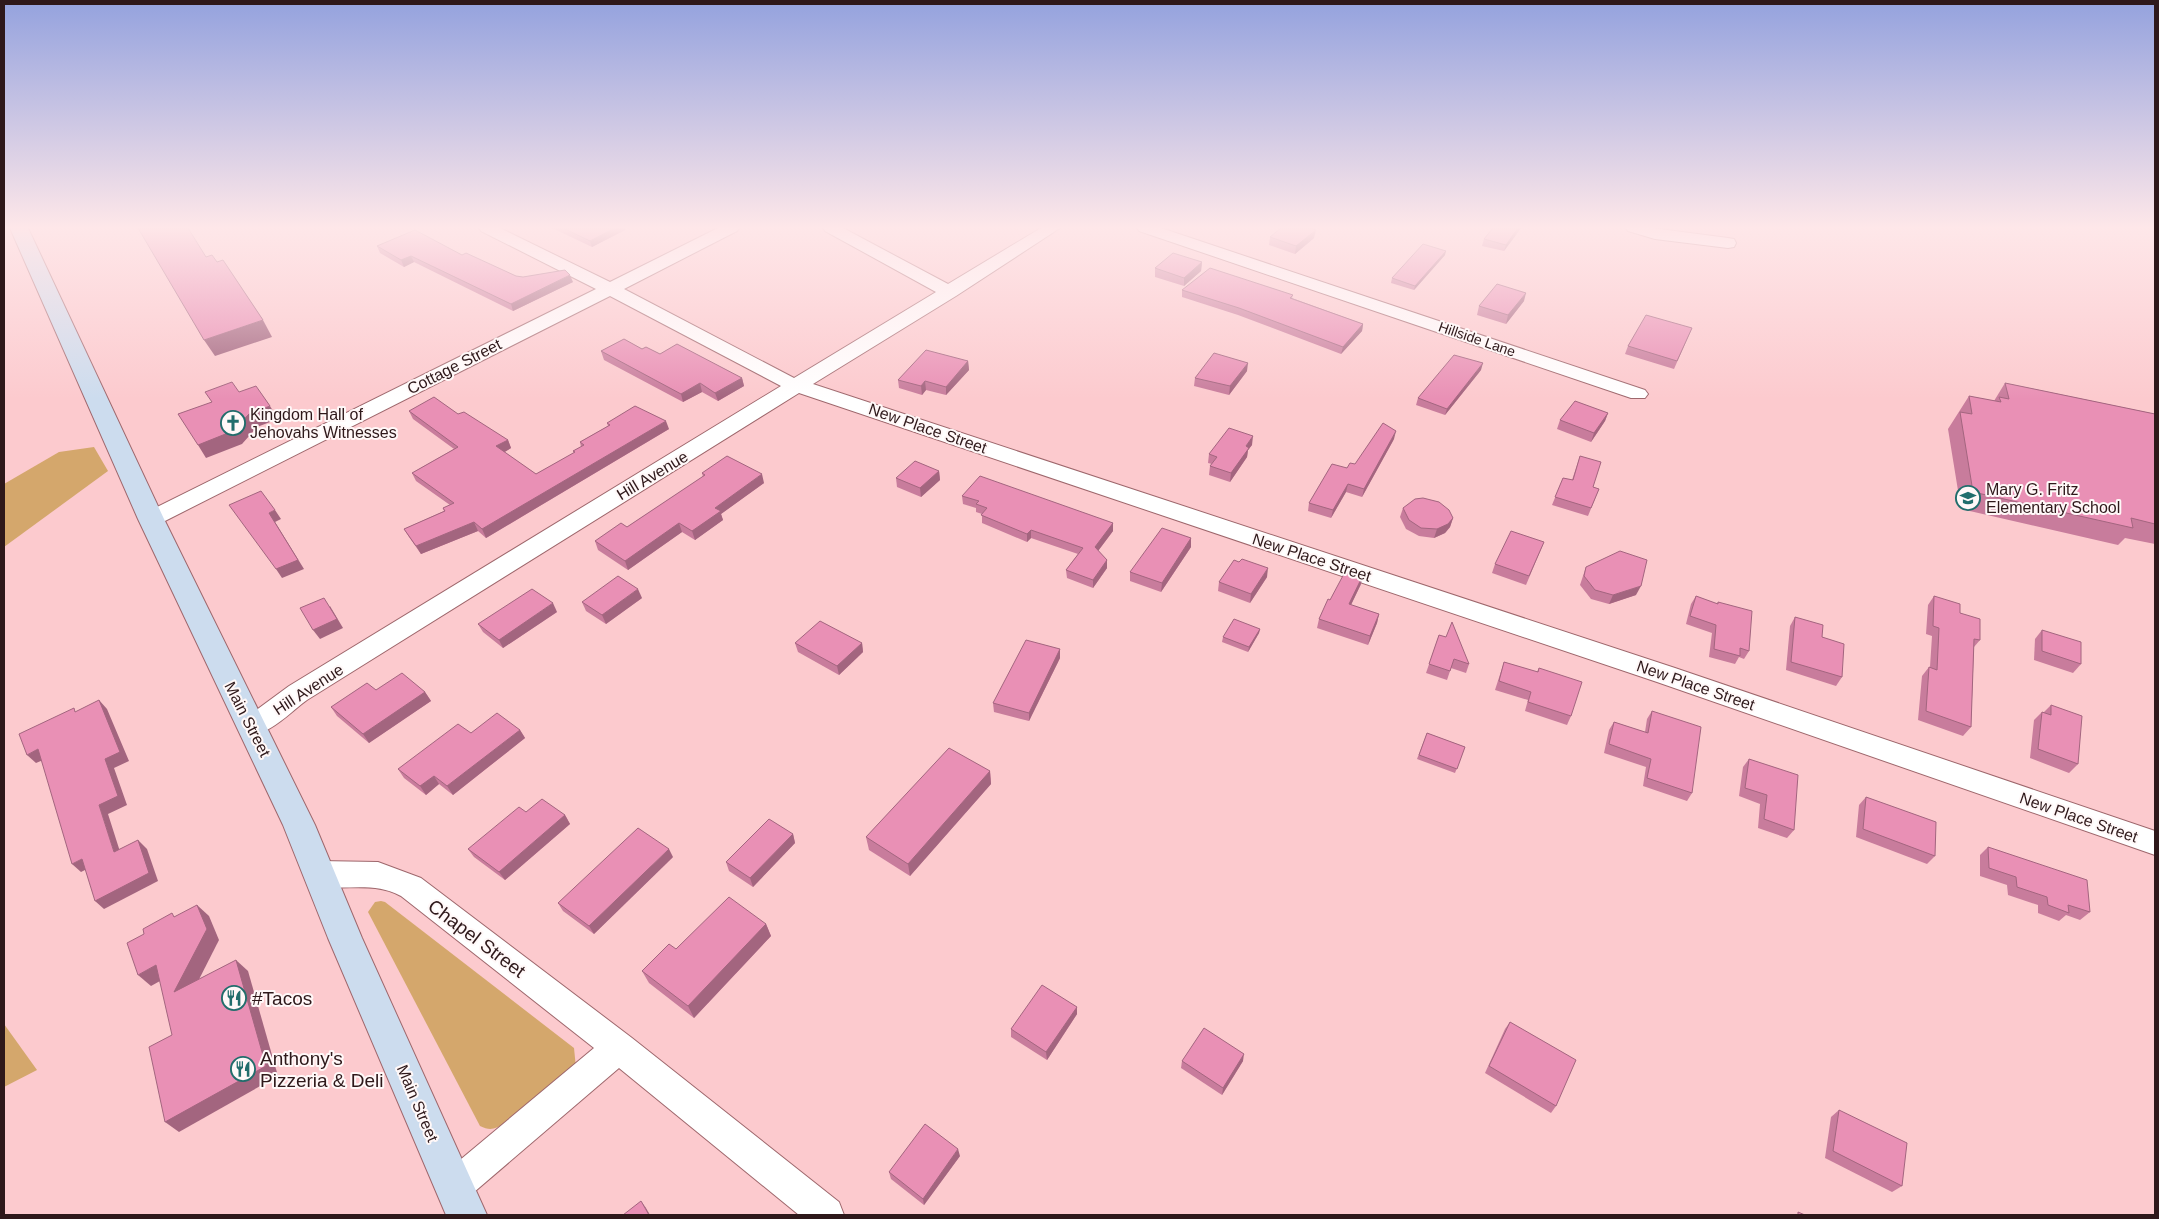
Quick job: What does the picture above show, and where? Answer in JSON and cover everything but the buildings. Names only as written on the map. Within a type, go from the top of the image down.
[{"type":"main road","name":"Main Street","points":[[45,285],[151,519],[299,824],[460,1201]]},
{"type":"street","name":"New Place Street","points":[[603,285],[778,378],[798,386],[1666,675],[2155,843]]},
{"type":"street","name":"Cottage Street","points":[[151,519],[615,285]]},
{"type":"street","points":[[937,285],[950,292]]},
{"type":"street","name":"Hill Avenue","points":[[253,726],[298,693],[961,285]]},
{"type":"street","name":"Hillside Lane","points":[[1314,285],[1638,394]]},
{"type":"street","name":"Chapel Street","points":[[319,874],[367,872],[402,882],[496,951],[826,1215]]},
{"type":"street","points":[[460,1201],[573,1088],[618,1047]]},
{"type":"shaded area","points":[[94,447],[108,471],[4,547],[4,484],[59,452]]},
{"type":"shaded area","points":[[375,902],[385,902],[574,1048],[576,1068],[504,1124],[492,1129],[480,1126],[368,912]]},
{"type":"shaded area","points":[[4,1024],[37,1070],[4,1087]]},
{"type":"place","name":"Kingdom Hall of Jehovahs Witnesses","points":[[233,423]]},
{"type":"place","name":"Mary G. Fritz Elementary School","points":[[1968,498]]},
{"type":"place","name":"#Tacos","points":[[234,998]]},
{"type":"place","name":"Anthony's Pizzeria & Deli","points":[[243,1069]]}]
